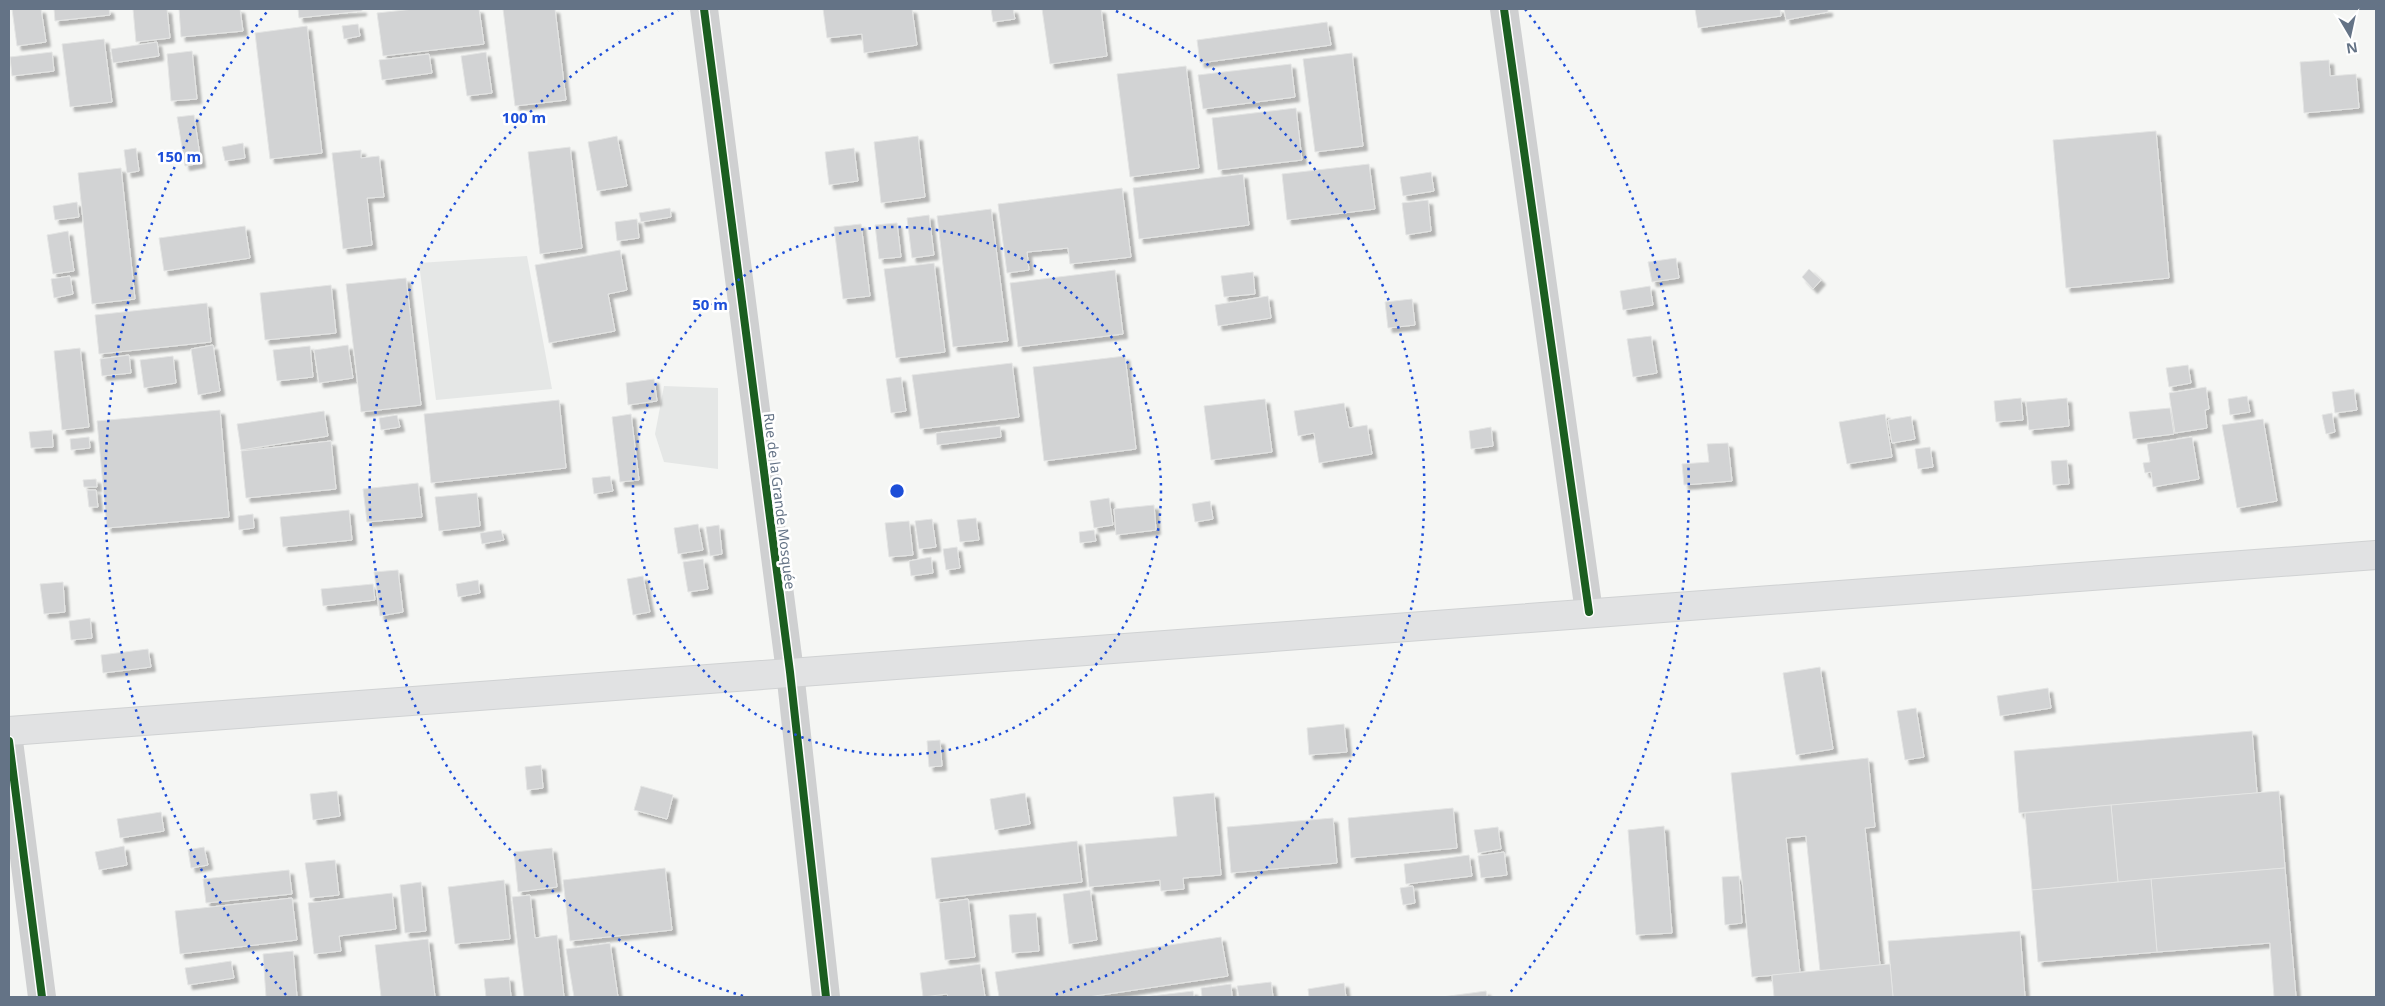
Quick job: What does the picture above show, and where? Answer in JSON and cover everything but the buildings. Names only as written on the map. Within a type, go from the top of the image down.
[{"type":"main road","points":[[9,731],[2376,554]]},
{"type":"street","name":"Rue de la Grande Mosquée","points":[[704,9],[790,672],[826,997]]},
{"type":"street","points":[[1504,9],[1589,612]]},
{"type":"street","points":[[9,741],[42,997]]},
{"type":"shaded area","points":[[527,256],[552,389],[436,400],[419,263]]},
{"type":"shaded area","points":[[664,386],[718,388],[718,469],[664,462],[655,434]]},
{"type":"cycle path","points":[[704,9],[790,672],[826,997]]},
{"type":"cycle path","points":[[1504,9],[1589,612]]},
{"type":"cycle path","points":[[9,741],[42,997]]}]
